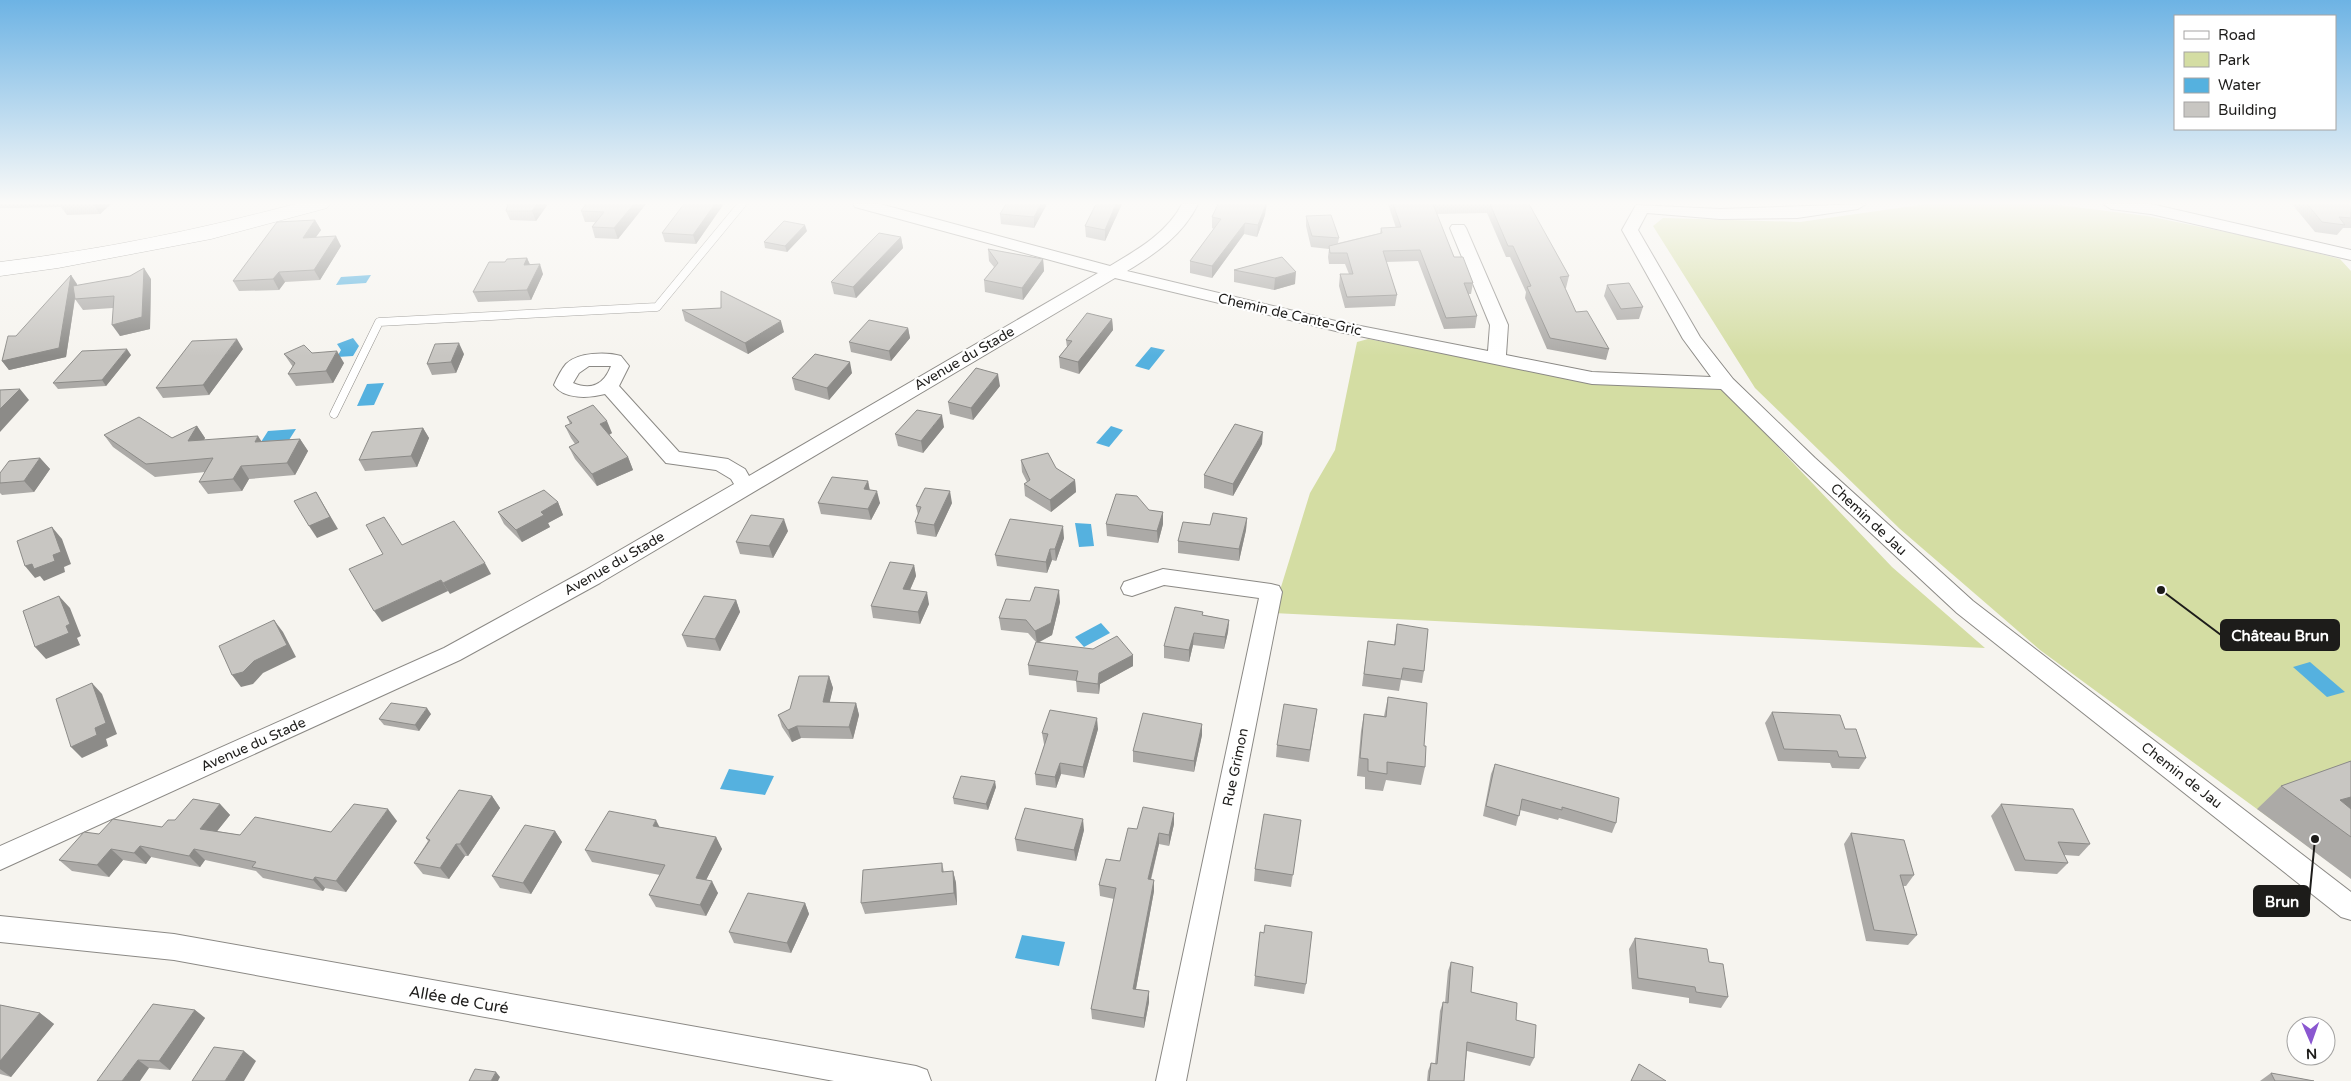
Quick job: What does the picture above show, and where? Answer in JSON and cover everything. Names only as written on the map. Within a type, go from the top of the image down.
[{"type":"main road","points":[[0,269],[58,262],[98,254]]},
{"type":"street","name":"Chemin de Cante-Gric","points":[[1047,254],[1340,327],[1592,378],[1726,383]]},
{"type":"street","name":"Avenue du Stade","points":[[0,858],[452,654],[592,577],[1142,254]]},
{"type":"street","points":[[1469,254],[1499,325],[1497,359]]},
{"type":"street","name":"Chemin de Jau","points":[[1644,254],[1692,339],[1726,383],[1808,463],[1965,607],[2351,908]]},
{"type":"street","points":[[608,386],[673,458],[721,464],[738,474],[746,486]]},
{"type":"street","name":"Rue Grimon","points":[[1132,588],[1163,577],[1271,592],[1171,1081]]},
{"type":"street","name":"Allée de Curé","points":[[0,929],[174,947],[916,1081]]},
{"type":"lane","points":[[334,414],[379,322],[657,307],[700,254]]},
{"type":"green space","points":[[1671,254],[2322,254],[2340,259],[2351,271],[2351,878],[2040,650],[1900,529],[1755,388]]},
{"type":"green space","points":[[1368,339],[1595,381],[1721,387],[1892,567],[1985,648],[1273,613],[1310,493],[1335,450],[1357,342]]},
{"type":"water","points":[[371,275],[366,283],[336,285],[341,277]]},
{"type":"water","points":[[353,338],[359,346],[353,356],[337,357],[341,350],[337,344]]},
{"type":"water","points":[[1151,347],[1165,350],[1149,370],[1135,366]]},
{"type":"water","points":[[384,383],[374,405],[357,406],[367,384]]},
{"type":"water","points":[[1111,426],[1123,430],[1109,447],[1096,443]]},
{"type":"water","points":[[296,429],[289,440],[261,442],[268,431]]},
{"type":"water","points":[[1075,523],[1091,524],[1094,546],[1079,547]]},
{"type":"water","points":[[1101,623],[1110,633],[1084,647],[1075,637]]},
{"type":"water","points":[[2310,662],[2345,692],[2327,697],[2293,667]]},
{"type":"water","points":[[729,769],[774,776],[765,795],[720,789]]},
{"type":"water","points":[[1022,935],[1065,942],[1059,966],[1015,958]]},
{"type":"building","points":[[253,254],[324,254],[314,270],[279,272],[273,279],[233,281]]},
{"type":"building","points":[[858,254],[884,254],[853,287],[831,282]]},
{"type":"building","points":[[992,254],[1018,254],[1043,259],[1022,288],[984,280],[998,263]]},
{"type":"building","points":[[1195,254],[1221,254],[1212,266],[1190,261]]},
{"type":"building","points":[[1347,254],[1384,254],[1397,295],[1347,297],[1340,274],[1353,274]]},
{"type":"building","points":[[1422,254],[1453,254],[1454,257],[1463,257],[1473,283],[1464,283],[1477,316],[1446,318]]},
{"type":"building","points":[[1517,254],[1557,254],[1569,276],[1560,277],[1576,312],[1587,311],[1609,349],[1550,338],[1527,287],[1531,286]]},
{"type":"building","points":[[1282,257],[1296,272],[1275,278],[1234,270]]},
{"type":"building","points":[[527,258],[524,265],[540,264],[527,290],[473,292],[489,262],[505,262],[507,259]]},
{"type":"building","points":[[144,268],[142,317],[112,325],[114,296],[75,299],[73,286],[130,276]]},
{"type":"building","points":[[71,275],[59,348],[2,361],[8,336],[16,336]]},
{"type":"building","points":[[1629,283],[1643,307],[1621,309],[1607,285]]},
{"type":"building","points":[[721,291],[781,321],[745,343],[682,310],[721,308]]},
{"type":"building","points":[[1087,313],[1112,319],[1078,362],[1059,357],[1072,341],[1066,340]]},
{"type":"building","points":[[869,320],[908,328],[889,351],[849,342]]},
{"type":"building","points":[[237,339],[203,385],[156,388],[192,341]]},
{"type":"building","points":[[459,343],[451,362],[427,364],[435,344]]},
{"type":"building","points":[[304,345],[312,353],[337,351],[326,371],[288,374],[295,363],[284,354]]},
{"type":"building","points":[[127,349],[102,380],[53,383],[82,351]]},
{"type":"building","points":[[815,354],[850,362],[827,388],[792,378]]},
{"type":"building","points":[[976,368],[998,374],[971,408],[948,402]]},
{"type":"building","points":[[20,389],[0,409],[0,390]]},
{"type":"building","points":[[593,405],[607,421],[600,424],[628,457],[592,474],[569,447],[579,442],[565,426],[572,423],[567,417]]},
{"type":"building","points":[[917,410],[942,415],[921,441],[895,434]]},
{"type":"building","points":[[139,417],[172,438],[197,426],[188,441],[258,436],[255,442],[300,439],[287,463],[241,466],[233,479],[199,482],[213,458],[146,464],[104,435]]},
{"type":"building","points":[[1235,424],[1263,432],[1233,484],[1204,475]]},
{"type":"building","points":[[423,428],[411,456],[359,460],[372,432]]},
{"type":"building","points":[[1048,453],[1056,468],[1075,480],[1050,500],[1024,484],[1030,480],[1021,460]]},
{"type":"building","points":[[40,458],[24,481],[0,483],[0,473],[9,461]]},
{"type":"building","points":[[832,477],[868,481],[864,489],[877,491],[868,509],[818,503]]},
{"type":"building","points":[[925,488],[950,491],[934,525],[915,522],[921,507],[916,506]]},
{"type":"building","points":[[544,490],[558,502],[541,512],[544,515],[516,530],[498,512]]},
{"type":"building","points":[[316,492],[330,517],[309,526],[294,501]]},
{"type":"building","points":[[1116,494],[1137,496],[1149,510],[1163,512],[1157,531],[1106,524]]},
{"type":"building","points":[[1213,513],[1247,518],[1239,549],[1178,541],[1183,522],[1210,525]]},
{"type":"building","points":[[751,515],[784,519],[769,546],[736,542]]},
{"type":"building","points":[[384,517],[402,545],[454,521],[485,563],[443,583],[441,580],[374,611],[349,569],[383,554],[366,525]]},
{"type":"building","points":[[1010,519],[1063,526],[1055,549],[1050,549],[1046,562],[995,555]]},
{"type":"building","points":[[52,527],[61,552],[53,555],[55,561],[34,569],[32,564],[25,566],[17,541]]},
{"type":"building","points":[[890,562],[914,565],[903,589],[927,592],[918,612],[871,606]]},
{"type":"building","points":[[1035,587],[1059,590],[1051,623],[1035,631],[1026,620],[999,618],[1006,599],[1030,601]]},
{"type":"building","points":[[59,596],[70,624],[66,626],[69,633],[35,647],[23,611]]},
{"type":"building","points":[[704,596],[736,600],[715,639],[682,635]]},
{"type":"building","points":[[1175,607],[1203,612],[1202,615],[1229,620],[1225,637],[1194,633],[1189,650],[1164,646]]},
{"type":"building","points":[[274,620],[287,645],[254,661],[243,672],[232,675],[219,646]]},
{"type":"building","points":[[1397,624],[1428,629],[1424,671],[1403,668],[1401,679],[1364,674],[1368,641],[1395,645]]},
{"type":"building","points":[[1117,636],[1133,655],[1099,673],[1098,684],[1076,681],[1078,671],[1028,665],[1036,642],[1093,649]]},
{"type":"building","points":[[799,676],[829,676],[823,702],[856,703],[849,727],[797,726],[788,730],[778,715],[790,709]]},
{"type":"building","points":[[92,683],[106,723],[95,728],[97,735],[71,747],[56,699]]},
{"type":"building","points":[[1388,697],[1427,703],[1424,746],[1426,746],[1425,767],[1387,762],[1387,774],[1368,771],[1368,759],[1360,758],[1364,714],[1386,717]]},
{"type":"building","points":[[391,703],[427,708],[415,725],[379,719]]},
{"type":"building","points":[[1284,704],[1317,709],[1310,750],[1277,745]]},
{"type":"building","points":[[1050,710],[1097,718],[1083,767],[1060,763],[1055,777],[1035,774],[1048,734],[1042,733]]},
{"type":"building","points":[[1772,712],[1840,715],[1845,729],[1856,729],[1866,758],[1839,757],[1837,751],[1784,749]]},
{"type":"building","points":[[1143,713],[1202,724],[1194,761],[1133,751]]},
{"type":"building","points":[[2351,761],[2351,797],[2340,800],[2351,809],[2351,837],[2281,786]]},
{"type":"building","points":[[1495,764],[1619,798],[1616,823],[1562,807],[1562,810],[1522,799],[1519,816],[1486,806]]},
{"type":"building","points":[[961,776],[995,781],[986,804],[953,798]]},
{"type":"building","points":[[459,790],[492,796],[460,844],[456,844],[440,868],[414,863],[430,840],[426,838]]},
{"type":"building","points":[[193,799],[220,804],[200,829],[240,835],[255,817],[331,832],[354,804],[388,809],[336,881],[315,877],[313,880],[252,867],[256,862],[194,849],[189,856],[140,846],[134,853],[111,849],[97,865],[59,860],[84,832],[99,834],[113,819],[162,827],[168,820],[175,820]]},
{"type":"building","points":[[2001,804],[2073,809],[2090,844],[2058,842],[2068,863],[2025,860]]},
{"type":"building","points":[[1143,807],[1174,813],[1169,835],[1159,833],[1148,879],[1154,880],[1133,989],[1149,991],[1144,1018],[1091,1009],[1116,888],[1099,885],[1106,859],[1120,861],[1128,828],[1137,829]]},
{"type":"building","points":[[1025,808],[1083,819],[1074,850],[1015,839]]},
{"type":"building","points":[[609,811],[656,820],[653,826],[716,837],[696,878],[712,881],[700,905],[649,895],[665,865],[585,850]]},
{"type":"building","points":[[1264,814],[1301,820],[1293,875],[1255,869]]},
{"type":"building","points":[[525,825],[555,831],[523,883],[492,876]]},
{"type":"building","points":[[1851,833],[1904,840],[1914,875],[1900,875],[1917,935],[1874,930]]},
{"type":"building","points":[[942,863],[942,872],[953,871],[954,893],[861,903],[863,870]]},
{"type":"building","points":[[748,893],[805,903],[787,943],[729,932]]},
{"type":"building","points":[[1265,925],[1312,932],[1306,984],[1255,976],[1260,932],[1264,933]]},
{"type":"building","points":[[1635,938],[1707,949],[1709,962],[1723,964],[1728,997],[1696,992],[1695,987],[1638,978]]},
{"type":"building","points":[[1451,962],[1473,967],[1471,992],[1517,1003],[1516,1020],[1536,1025],[1534,1058],[1467,1042],[1464,1081],[1429,1081],[1431,1063],[1437,1064],[1443,1002],[1448,1003]]},
{"type":"building","points":[[153,1004],[195,1010],[159,1061],[138,1060],[122,1081],[97,1081]]},
{"type":"building","points":[[0,1005],[40,1013],[0,1061]]},
{"type":"building","points":[[214,1047],[244,1051],[225,1081],[192,1081]]},
{"type":"building","points":[[1639,1064],[1666,1081],[1631,1081]]},
{"type":"building","points":[[475,1069],[496,1072],[491,1081],[469,1081]]},
{"type":"building","points":[[2271,1073],[2314,1081],[2275,1081]]},
{"type":"place","name":"Château Brun","points":[[2161,590]]},
{"type":"place","name":"Brun","points":[[2315,839]]}]
